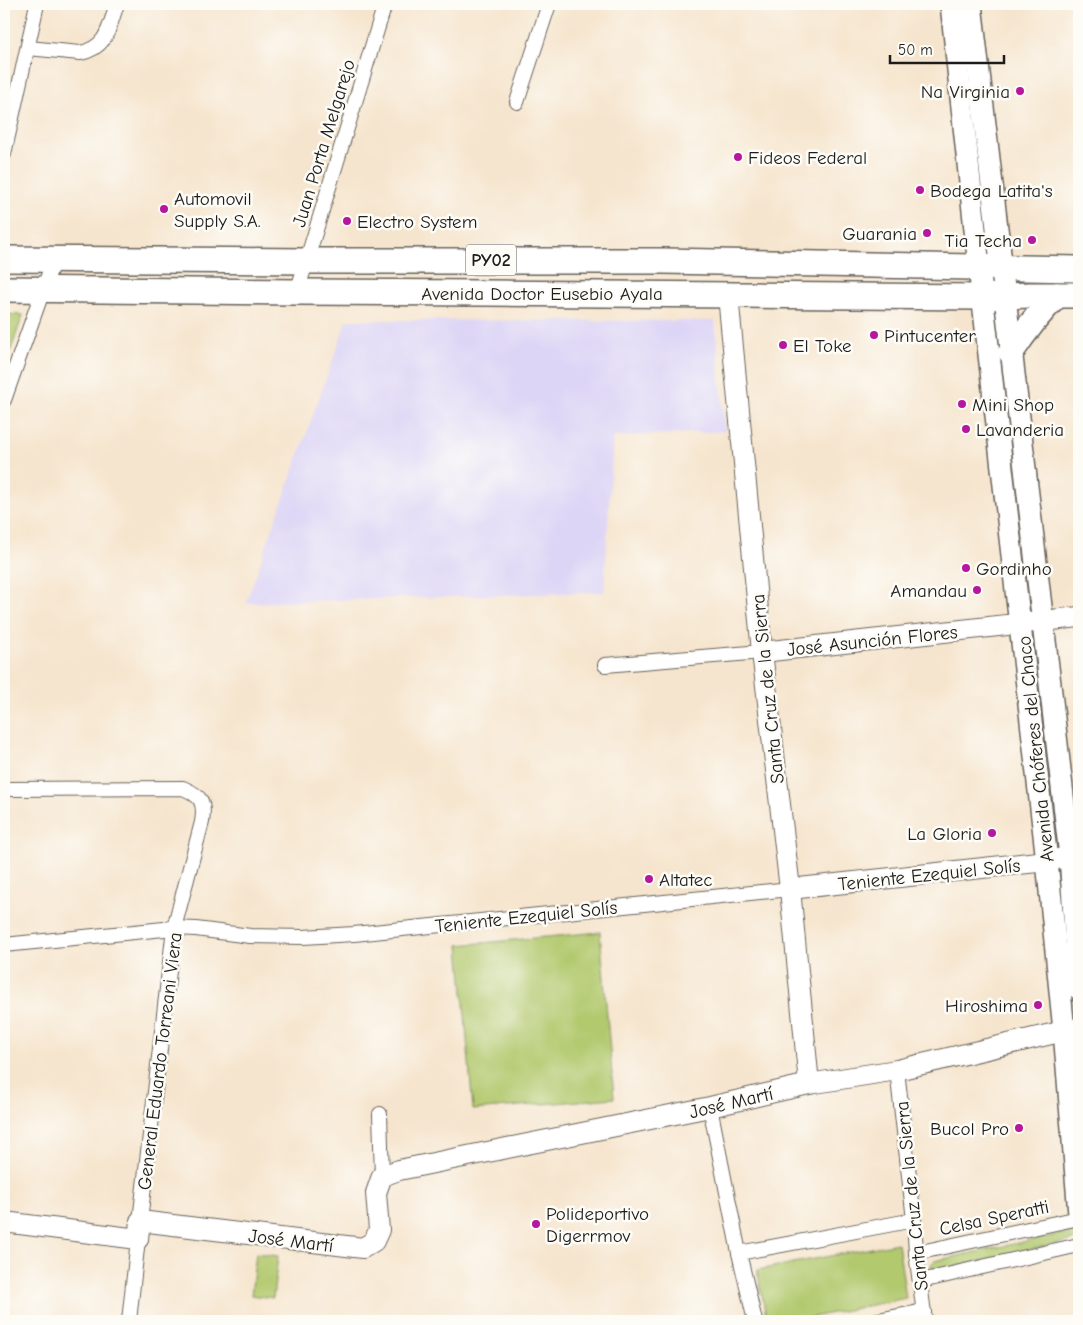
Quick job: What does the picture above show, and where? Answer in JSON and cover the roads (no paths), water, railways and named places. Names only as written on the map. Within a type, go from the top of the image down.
[{"type":"highway","name":"Avenida Doctor Eusebio Ayala","points":[[4,259],[307,262],[654,260],[992,283],[1068,295]]},
{"type":"highway","points":[[467,292],[470,260]]},
{"type":"highway","name":"Avenida Doctor Eusebio Ayala","points":[[4,289],[728,295],[992,283],[1079,269]]},
{"type":"highway","points":[[1011,352],[1024,332],[1045,307],[1068,295]]},
{"type":"main road","points":[[951,4],[992,283]]},
{"type":"main road","points":[[971,4],[992,283]]},
{"type":"main road","name":"Avenida Chóferes del Chaco","points":[[992,283],[1011,352],[1042,620],[1075,856],[1079,989]]},
{"type":"main road","name":"Avenida Chóferes del Chaco","points":[[992,283],[1020,623],[1047,861],[1072,1030],[1079,1214]]},
{"type":"street","points":[[4,154],[37,4]]},
{"type":"street","points":[[28,48],[80,53],[98,47],[106,35],[117,4]]},
{"type":"street","name":"Juan Porta Melgarejo","points":[[297,292],[385,4]]},
{"type":"street","points":[[517,102],[549,4]]},
{"type":"street","points":[[4,400],[54,259]]},
{"type":"street","name":"Santa Cruz de la Sierra","points":[[728,295],[762,652],[790,889],[809,1084]]},
{"type":"street","name":"José Asunción Flores","points":[[605,665],[762,652],[1079,617]]},
{"type":"street","name":"General Eduardo Torreani Viera","points":[[4,789],[184,788],[195,793],[202,803],[202,822],[174,928],[129,1321]]},
{"type":"street","name":"Teniente Ezequiel Solís","points":[[4,945],[174,928],[250,936],[303,937],[354,934],[790,889],[1047,861],[1075,856]]},
{"type":"street","name":"José Martí","points":[[382,1176],[399,1170],[710,1107],[809,1084],[897,1070],[1072,1030]]},
{"type":"street","name":"Santa Cruz de la Sierra","points":[[897,1070],[924,1316]]},
{"type":"street","points":[[710,1107],[739,1253],[755,1321]]},
{"type":"street","name":"José Martí","points":[[4,1222],[139,1230],[363,1248],[374,1241],[379,1230],[376,1193],[382,1176],[380,1114]]},
{"type":"street","name":"Celsa Speratti","points":[[916,1254],[1079,1218]]},
{"type":"street","points":[[739,1253],[914,1220]]},
{"type":"street","points":[[920,1281],[1079,1245]]},
{"type":"street","points":[[873,1321],[924,1316]]},
{"type":"place","name":"Na Virginia","points":[[1020,91]]},
{"type":"place","name":"Fideos Federal","points":[[738,157]]},
{"type":"place","name":"Bodega Latita's","points":[[920,190]]},
{"type":"place","name":"Automovil Supply S.A.","points":[[164,209]]},
{"type":"place","name":"Electro System","points":[[347,221]]},
{"type":"place","name":"Guarania","points":[[927,233]]},
{"type":"place","name":"Tia Techa","points":[[1032,240]]},
{"type":"place","name":"Pintucenter","points":[[874,335]]},
{"type":"place","name":"El Toke","points":[[783,345]]},
{"type":"place","name":"Mini Shop","points":[[962,404]]},
{"type":"place","name":"Lavanderia","points":[[966,429]]},
{"type":"place","name":"Gordinho","points":[[966,568]]},
{"type":"place","name":"Amandau","points":[[977,590]]},
{"type":"place","name":"La Gloria","points":[[992,833]]},
{"type":"place","name":"Altatec","points":[[649,879]]},
{"type":"place","name":"Hiroshima","points":[[1038,1005]]},
{"type":"place","name":"Bucol Pro","points":[[1019,1128]]},
{"type":"place","name":"Polideportivo Digerrmov","points":[[536,1224]]}]
